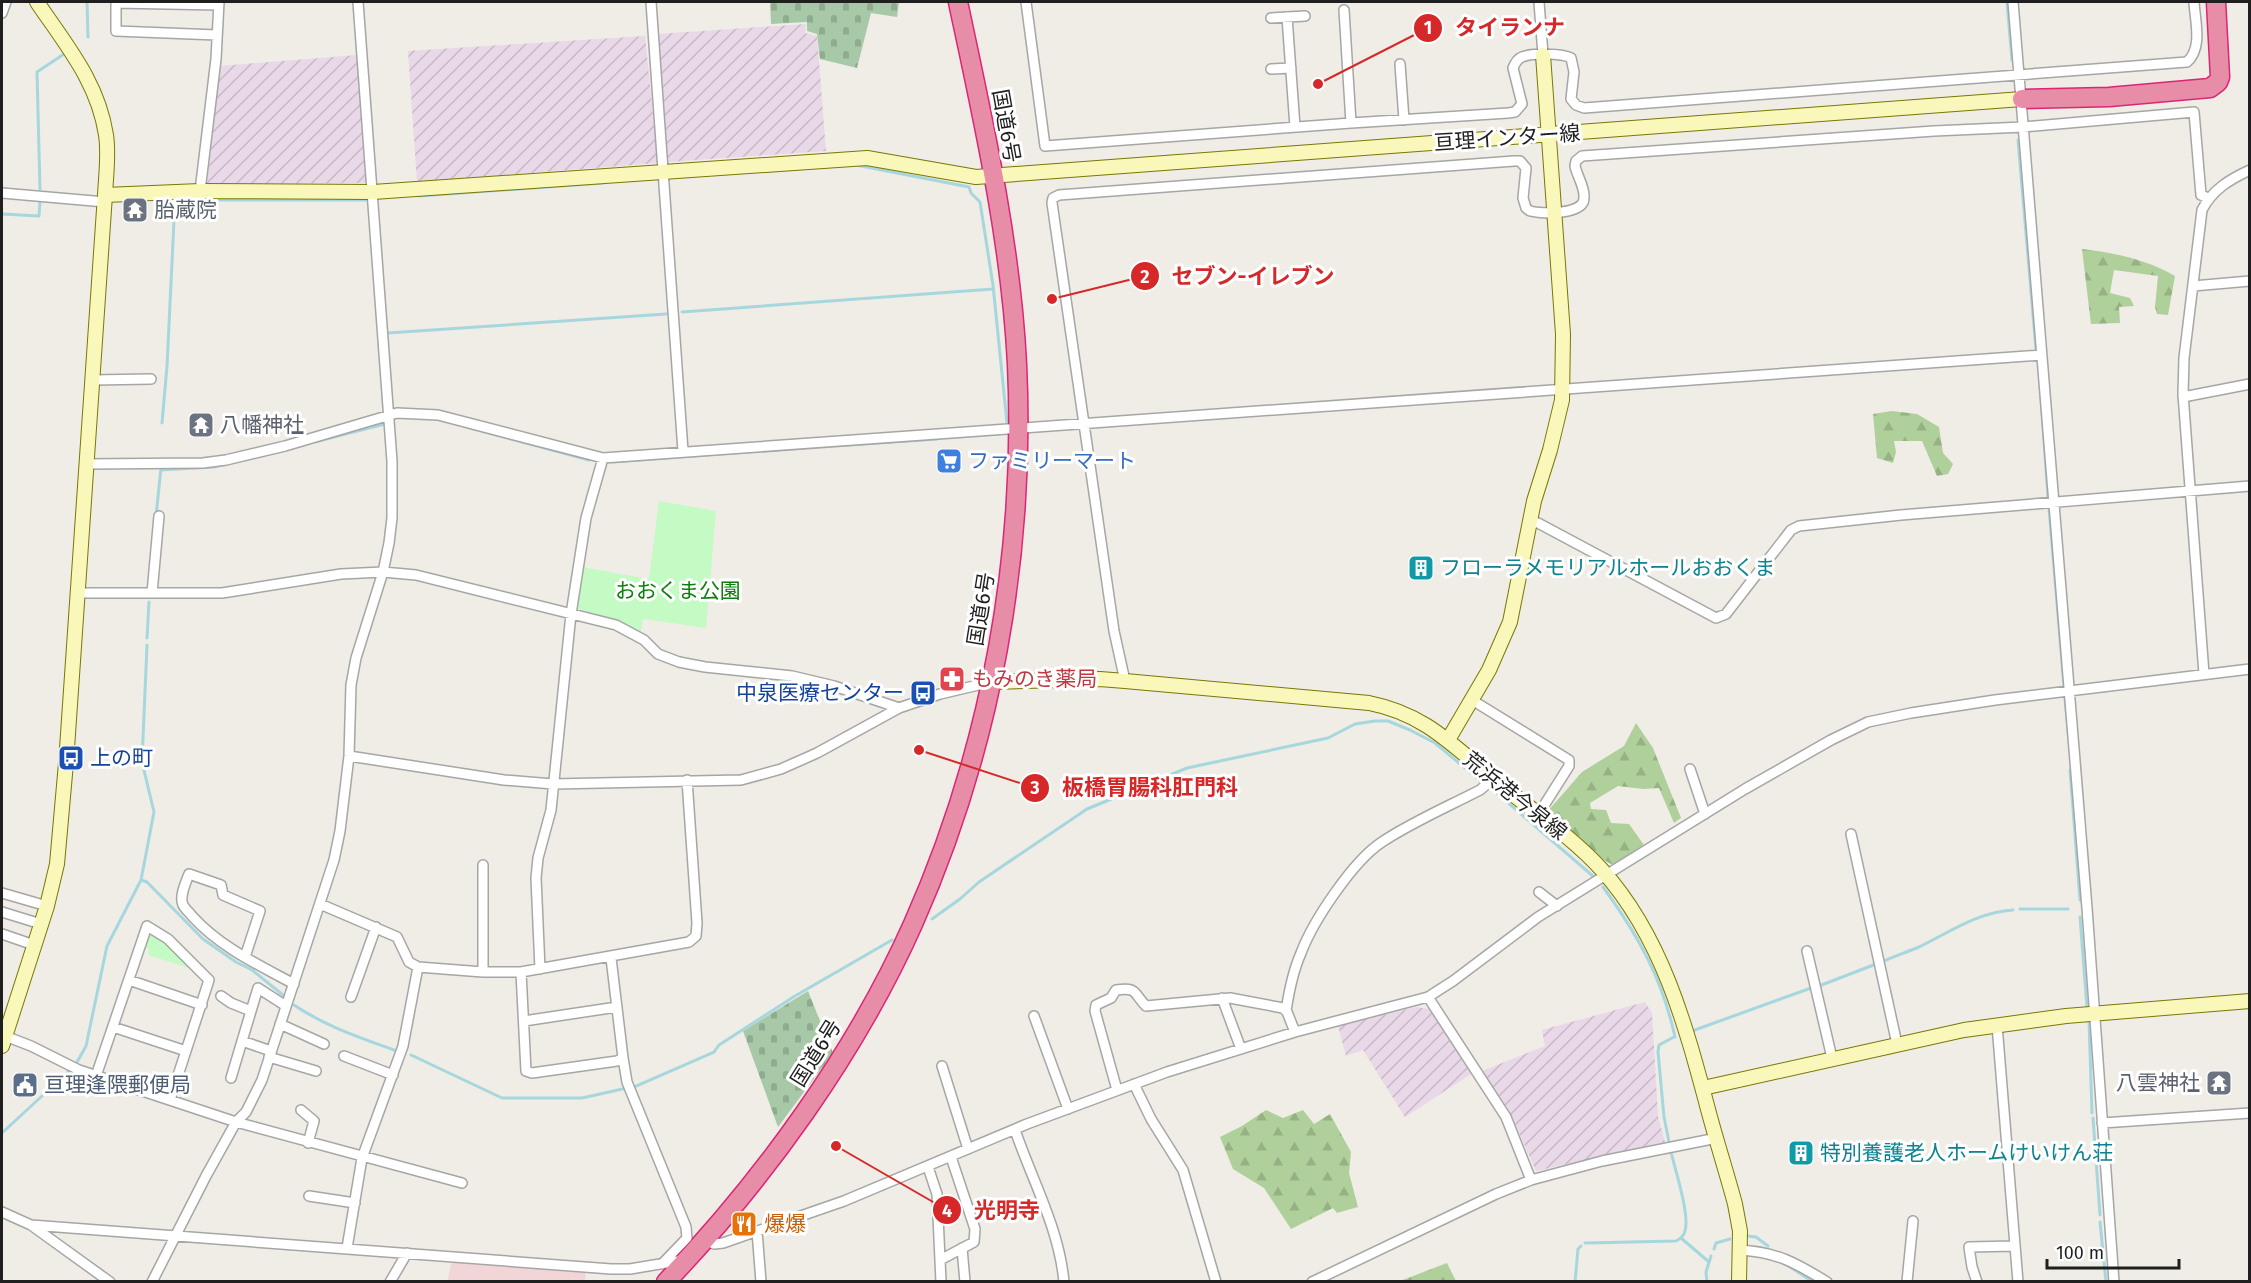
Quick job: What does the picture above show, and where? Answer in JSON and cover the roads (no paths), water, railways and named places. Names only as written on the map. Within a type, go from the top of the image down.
[{"type":"highway","name":"国道6号","points":[[664,1273],[686,1260],[769,1161],[819,1092],[866,1015],[912,925],[959,801],[991,682],[1005,605],[1016,518],[1019,428],[1017,360],[1003,228],[958,2]]},
{"type":"highway","points":[[2022,99],[2174,84],[2202,79],[2211,69],[2212,61],[2208,2]]},
{"type":"highway","points":[[2022,99],[2109,97],[2210,88],[2218,82],[2220,77],[2216,2]]},
{"type":"street","points":[[2,13],[6,2]]},
{"type":"street","points":[[38,2],[84,69],[99,104],[106,137],[105,198],[57,864],[47,906],[3,1041],[96,1076],[237,1122],[362,1158],[462,1183]]},
{"type":"street","points":[[152,1281],[206,1176],[237,1122],[246,1112],[261,1080],[334,860],[349,756],[351,685],[356,658],[383,572],[392,518],[392,461],[358,2]]},
{"type":"street","points":[[651,2],[683,451]]},
{"type":"street","points":[[1026,2],[1045,147],[1515,112],[1522,104],[1513,74],[1515,64],[1524,56],[1562,55],[1571,58],[1574,72],[1571,99],[1576,105],[1584,108],[2019,73],[2187,62],[2197,48],[2194,2]]},
{"type":"street","points":[[1448,740],[1490,670],[1510,622],[1530,522],[1558,421],[1563,388],[1563,334],[1539,2]]},
{"type":"street","points":[[2013,2],[2095,1014],[2114,1281]]},
{"type":"street","points":[[200,191],[208,134],[217,34],[218,3],[116,3],[116,31],[217,34]]},
{"type":"street","points":[[1344,9],[1351,123]]},
{"type":"street","points":[[1271,18],[1305,16]]},
{"type":"street","points":[[1287,17],[1295,127]]},
{"type":"street","points":[[1400,64],[1404,120]]},
{"type":"street","points":[[1271,69],[1291,68]]},
{"type":"street","name":"亘理インター線","points":[[105,198],[200,191],[373,192],[867,158],[976,177],[2022,99]]},
{"type":"street","points":[[1125,681],[1114,631],[1052,203],[1053,198],[1059,195],[1520,161],[1526,168],[1523,198],[1526,208],[1539,213],[1554,212],[1574,210],[1584,203],[1584,193],[1575,166],[1576,161],[1582,156],[1934,131],[2023,127],[2194,112],[2201,195],[2208,198]]},
{"type":"street","points":[[2204,674],[2183,397],[2184,358],[2202,210],[2208,198],[2230,180],[2250,170]]},
{"type":"street","points":[[2,193],[105,198]]},
{"type":"street","points":[[2193,286],[2250,281]]},
{"type":"street","points":[[87,464],[203,463],[226,460],[410,412],[438,415],[603,458],[2041,355]]},
{"type":"street","points":[[93,380],[151,379]]},
{"type":"street","points":[[2183,397],[2250,384]]},
{"type":"street","points":[[540,969],[536,878],[538,858],[551,810],[571,614],[586,518],[603,458]]},
{"type":"street","points":[[1530,522],[1593,552],[1716,618],[1726,615],[1791,530],[1799,526],[1901,515],[2250,486]]},
{"type":"street","points":[[152,593],[159,516]]},
{"type":"street","points":[[78,593],[222,593],[341,574],[383,572],[416,575],[616,625],[644,640],[658,654],[679,662],[813,680],[899,708]]},
{"type":"street","points":[[704,1240],[714,1244],[723,1243],[844,1201],[1015,1130],[1134,1084],[1295,1032],[1428,997],[1459,977],[1538,917],[1705,814],[1831,740],[1869,722],[1911,712],[2250,669]]},
{"type":"street","name":"荒浜港今泉線","points":[[991,682],[1125,681],[1369,703],[1407,713],[1448,740],[1576,846],[1607,876],[1634,911],[1665,969],[1703,1088],[1738,1216],[1739,1281]]},
{"type":"street","points":[[349,756],[504,780],[554,784],[741,780],[781,769],[817,753],[899,708],[940,694],[991,682]]},
{"type":"street","points":[[1473,700],[1569,760],[1569,766],[1538,815]]},
{"type":"street","points":[[1690,769],[1705,814]]},
{"type":"street","points":[[1295,1032],[1286,1011],[1294,971],[1302,951],[1334,895],[1365,857],[1380,843],[1480,790],[1493,779]]},
{"type":"street","points":[[320,904],[397,937],[409,963],[418,967],[483,972],[521,972],[610,958],[689,942],[696,936],[687,780]]},
{"type":"street","points":[[1851,834],[1897,1044]]},
{"type":"street","points":[[483,865],[483,972]]},
{"type":"street","points":[[245,957],[260,911],[223,895],[221,885],[189,874],[182,897],[183,905],[204,929],[218,941],[245,957],[294,984]]},
{"type":"street","points":[[1539,892],[1557,906]]},
{"type":"street","points":[[2,893],[47,906]]},
{"type":"street","points":[[2,912],[41,924]]},
{"type":"street","points":[[96,1076],[147,926],[168,939],[210,980],[170,1100]]},
{"type":"street","points":[[351,997],[376,927]]},
{"type":"street","points":[[2,934],[34,945]]},
{"type":"street","points":[[1807,951],[1832,1058]]},
{"type":"street","points":[[31,1225],[664,1273],[687,1238],[686,1227],[627,1082],[610,958]]},
{"type":"street","points":[[347,1248],[362,1158],[403,1046],[418,967]]},
{"type":"street","points":[[521,972],[526,1071],[532,1073],[617,1061],[623,1058]]},
{"type":"street","points":[[129,980],[202,1005]]},
{"type":"street","points":[[231,1078],[258,987],[286,1006]]},
{"type":"street","points":[[1117,1090],[1095,1018],[1096,1005],[1111,998],[1116,990],[1129,988],[1138,993],[1146,1006],[1222,998],[1268,1005],[1286,1011]]},
{"type":"street","points":[[221,996],[251,1011]]},
{"type":"street","points":[[1428,997],[1506,1117],[1531,1180]]},
{"type":"street","points":[[1222,998],[1241,1049]]},
{"type":"street","points":[[1703,1088],[1964,1030],[2095,1014],[2250,1001]]},
{"type":"street","points":[[524,1021],[617,1007]]},
{"type":"street","points":[[1034,1016],[1068,1109]]},
{"type":"street","points":[[280,1024],[324,1044]]},
{"type":"street","points":[[1997,1025],[2018,1281]]},
{"type":"street","points":[[113,1027],[186,1051]]},
{"type":"street","points":[[242,1041],[316,1071]]},
{"type":"street","points":[[344,1056],[393,1075]]},
{"type":"street","points":[[942,1066],[968,1149]]},
{"type":"street","points":[[1134,1084],[1151,1119],[1183,1170],[1216,1281]]},
{"type":"street","points":[[301,1110],[314,1121],[308,1143]]},
{"type":"street","points":[[2102,1123],[2250,1113]]},
{"type":"street","points":[[1015,1130],[1062,1257],[1064,1281]]},
{"type":"street","points":[[1312,1281],[1496,1194],[1531,1180],[1602,1161],[1717,1138]]},
{"type":"street","points":[[940,1260],[974,1242],[975,1229],[951,1157]]},
{"type":"street","points":[[928,1167],[937,1194],[941,1281]]},
{"type":"street","points":[[309,1197],[355,1203]]},
{"type":"street","points":[[2,1212],[31,1225],[110,1281]]},
{"type":"street","points":[[1907,1281],[1913,1221]]},
{"type":"street","points":[[757,1231],[761,1281]]},
{"type":"street","points":[[1977,1281],[1969,1247],[2015,1246]]},
{"type":"street","points":[[962,1248],[966,1281]]},
{"type":"street","points":[[1740,1250],[1772,1253],[1792,1261],[1827,1281]]},
{"type":"street","points":[[390,1281],[407,1253]]},
{"type":"waterway","points":[[87,2],[88,37]]},
{"type":"waterway","points":[[2007,2],[2012,60]]},
{"type":"waterway","points":[[40,189],[37,72],[64,54]]},
{"type":"waterway","points":[[2018,140],[2036,350]]},
{"type":"waterway","points":[[856,165],[969,187],[971,193],[980,202],[993,285],[1007,423]]},
{"type":"waterway","points":[[419,196],[603,183]]},
{"type":"waterway","points":[[162,423],[175,200],[368,200]]},
{"type":"waterway","points":[[2,214],[39,216],[40,201]]},
{"type":"waterway","points":[[682,312],[993,289]]},
{"type":"waterway","points":[[388,333],[666,314]]},
{"type":"waterway","points":[[2039,370],[2048,497]]},
{"type":"waterway","points":[[318,441],[385,424]]},
{"type":"waterway","points":[[467,427],[589,460]]},
{"type":"waterway","points":[[847,445],[937,439]]},
{"type":"waterway","points":[[613,462],[788,449]]},
{"type":"waterway","points":[[161,470],[214,467],[227,464]]},
{"type":"waterway","points":[[156,516],[161,468]]},
{"type":"waterway","points":[[2049,508],[2064,686]]},
{"type":"waterway","points":[[147,638],[149,602]]},
{"type":"waterway","points":[[141,880],[154,812],[142,762],[147,645]]},
{"type":"waterway","points":[[2065,699],[2069,740]]},
{"type":"waterway","points":[[932,919],[979,882],[1087,809],[1187,768],[1328,738],[1355,724],[1388,721],[1410,730],[1435,743],[1483,783]]},
{"type":"waterway","points":[[2070,770],[2080,900]]},
{"type":"waterway","points":[[1490,787],[1594,877]]},
{"type":"waterway","points":[[76,1064],[86,1046],[107,946],[141,880],[147,882],[203,939],[252,970],[283,995]]},
{"type":"waterway","points":[[1603,887],[1638,940],[1656,976],[1675,1037]]},
{"type":"waterway","points":[[2020,909],[2068,909]]},
{"type":"waterway","points":[[1884,961],[1976,919],[2013,910]]},
{"type":"waterway","points":[[2080,917],[2087,1008]]},
{"type":"waterway","points":[[636,1086],[714,1052],[719,1045],[795,996],[892,940]]},
{"type":"waterway","points":[[1819,986],[1876,964]]},
{"type":"waterway","points":[[1692,1031],[1811,988]]},
{"type":"waterway","points":[[294,1005],[330,1025],[394,1050]]},
{"type":"waterway","points":[[2089,1021],[2092,1113]]},
{"type":"waterway","points":[[1669,1142],[1664,1117],[1658,1052],[1659,1045],[1674,1037]]},
{"type":"waterway","points":[[411,1055],[502,1098],[582,1098],[627,1088]]},
{"type":"waterway","points":[[2,1133],[69,1071]]},
{"type":"waterway","points":[[2093,1118],[2100,1215]]},
{"type":"waterway","points":[[1585,1243],[1676,1241],[1682,1237],[1686,1224],[1685,1214],[1671,1152]]},
{"type":"waterway","points":[[2100,1222],[2106,1282]]},
{"type":"waterway","points":[[1748,1236],[1756,1237],[1768,1246]]},
{"type":"waterway","points":[[1681,1238],[1709,1262]]},
{"type":"waterway","points":[[1714,1249],[1716,1243],[1730,1239]]},
{"type":"waterway","points":[[1575,1282],[1578,1249],[1581,1246]]},
{"type":"waterway","points":[[1707,1282],[1706,1272],[1711,1256]]},
{"type":"waterway","points":[[1784,1263],[1813,1282]]},
{"type":"place","name":"タイランナ","points":[[1318,84]]},
{"type":"place","name":"胎蔵院","points":[[135,210]]},
{"type":"place","name":"セブン-イレブン","points":[[1052,299]]},
{"type":"place","name":"八幡神社","points":[[201,425]]},
{"type":"place","name":"ファミリーマート","points":[[949,461]]},
{"type":"place","name":"フローラメモリアルホールおおくま","points":[[1421,568]]},
{"type":"place","name":"もみのき薬局","points":[[952,679]]},
{"type":"place","name":"中泉医療センター","points":[[923,693]]},
{"type":"place","name":"板橋胃腸科肛門科","points":[[919,750]]},
{"type":"place","name":"上の町","points":[[71,758]]},
{"type":"place","name":"八雲神社","points":[[2219,1083]]},
{"type":"place","name":"亘理逢隈郵便局","points":[[25,1085]]},
{"type":"place","name":"光明寺","points":[[836,1146]]},
{"type":"place","name":"特別養護老人ホームけいけん荘","points":[[1801,1153]]},
{"type":"place","name":"爆爆","points":[[744,1224]]},
{"type":"park label","name":"おおくま公園","points":[[678,591]]}]
